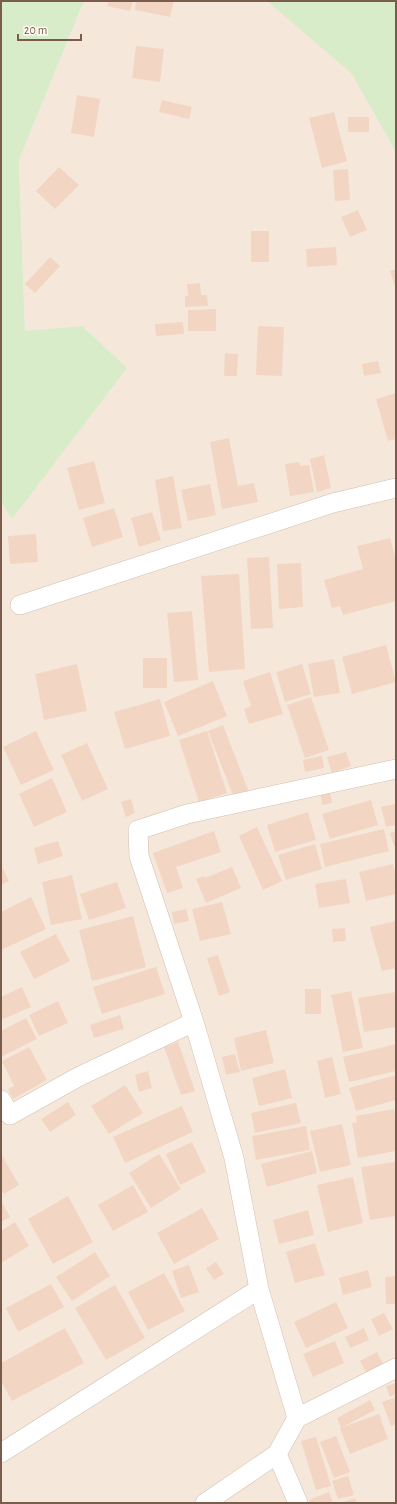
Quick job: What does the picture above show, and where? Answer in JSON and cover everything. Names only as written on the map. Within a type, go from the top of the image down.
[{"type":"street","points":[[20,605],[333,503],[396,488]]},
{"type":"street","points":[[297,1418],[259,1289],[234,1158],[194,1022],[138,856],[138,830],[187,814],[396,769]]},
{"type":"street","points":[[1,1100],[10,1115],[78,1076],[194,1022]]},
{"type":"street","points":[[1,1453],[259,1289]]},
{"type":"street","points":[[205,1503],[277,1454],[297,1418],[396,1368]]},
{"type":"street","points":[[277,1454],[298,1503]]},
{"type":"shaded area","points":[[84,1],[271,1],[366,58],[396,146],[396,1503],[1,1503],[1,502],[12,519],[82,326],[25,332],[19,160]]},
{"type":"green space","points":[[1,1],[84,1],[19,160],[25,331],[82,326],[127,368],[12,519],[1,502]]},
{"type":"green space","points":[[267,1],[396,1],[396,152],[352,74]]},
{"type":"building","points":[[109,1],[133,1],[130,11],[107,6]]},
{"type":"building","points":[[136,1],[174,1],[170,17],[135,10]]},
{"type":"building","points":[[136,46],[164,49],[160,82],[132,78]]},
{"type":"building","points":[[77,95],[100,99],[94,137],[71,133]]},
{"type":"building","points":[[162,100],[192,107],[189,119],[159,112]]},
{"type":"building","points":[[334,112],[347,161],[322,168],[309,118]]},
{"type":"building","points":[[348,117],[369,117],[369,132],[348,132]]},
{"type":"building","points":[[59,167],[79,185],[55,209],[36,191]]},
{"type":"building","points":[[348,169],[350,200],[335,201],[333,170]]},
{"type":"building","points":[[358,210],[367,230],[350,237],[341,217]]},
{"type":"building","points":[[251,231],[269,231],[269,262],[251,262]]},
{"type":"building","points":[[336,247],[337,265],[307,267],[306,249]]},
{"type":"building","points":[[50,257],[60,266],[35,293],[25,284]]},
{"type":"building","points":[[396,269],[396,289],[390,271]]},
{"type":"building","points":[[200,283],[201,295],[207,295],[208,306],[185,307],[185,296],[188,296],[187,284]]},
{"type":"building","points":[[216,309],[216,331],[188,331],[188,310]]},
{"type":"building","points":[[183,322],[184,334],[156,336],[155,324]]},
{"type":"building","points":[[258,326],[284,327],[282,376],[256,375]]},
{"type":"building","points":[[225,353],[238,354],[237,376],[224,376]]},
{"type":"building","points":[[378,361],[381,373],[364,376],[362,364]]},
{"type":"building","points":[[396,393],[396,439],[388,441],[376,399]]},
{"type":"building","points":[[229,438],[238,486],[254,483],[258,502],[222,509],[210,442]]},
{"type":"building","points":[[324,455],[331,488],[317,492],[310,459]]},
{"type":"building","points":[[94,461],[105,503],[79,510],[67,468]]},
{"type":"building","points":[[299,462],[300,466],[309,465],[314,492],[290,496],[285,464]]},
{"type":"building","points":[[173,476],[182,528],[163,531],[155,480]]},
{"type":"building","points":[[210,484],[216,515],[188,521],[181,490]]},
{"type":"building","points":[[114,508],[123,537],[92,547],[83,518]]},
{"type":"building","points":[[152,512],[161,540],[139,547],[131,518]]},
{"type":"building","points":[[36,534],[38,562],[10,564],[8,536]]},
{"type":"building","points":[[390,538],[396,560],[396,601],[343,615],[340,606],[332,608],[324,580],[363,569],[357,546]]},
{"type":"building","points":[[269,557],[273,628],[251,629],[247,558]]},
{"type":"building","points":[[301,563],[303,607],[279,609],[277,564]]},
{"type":"building","points":[[239,574],[245,669],[209,672],[201,576]]},
{"type":"building","points":[[192,611],[198,680],[174,682],[167,613]]},
{"type":"building","points":[[386,645],[396,682],[352,694],[342,657]]},
{"type":"building","points":[[143,658],[167,658],[167,688],[143,688]]},
{"type":"building","points":[[334,659],[340,693],[314,697],[308,664]]},
{"type":"building","points":[[77,664],[87,711],[44,720],[35,674]]},
{"type":"building","points":[[302,664],[311,694],[285,702],[276,672]]},
{"type":"building","points":[[270,672],[283,714],[249,724],[244,709],[251,706],[243,681]]},
{"type":"building","points":[[213,681],[227,716],[178,736],[164,702]]},
{"type":"building","points":[[311,697],[329,750],[305,758],[287,705]]},
{"type":"building","points":[[160,699],[170,736],[125,749],[114,712]]},
{"type":"building","points":[[223,725],[249,792],[234,798],[208,731]]},
{"type":"building","points":[[36,731],[54,770],[21,785],[3,747]]},
{"type":"building","points":[[207,731],[227,793],[199,802],[179,740]]},
{"type":"building","points":[[87,743],[108,789],[82,801],[61,755]]},
{"type":"building","points":[[346,752],[351,766],[332,773],[327,757]]},
{"type":"building","points":[[322,756],[324,768],[305,772],[303,760]]},
{"type":"building","points":[[52,778],[67,812],[34,827],[19,794]]},
{"type":"building","points":[[329,787],[332,803],[322,805],[320,788]]},
{"type":"building","points":[[131,799],[135,813],[126,817],[121,802]]},
{"type":"building","points":[[371,800],[378,825],[330,839],[322,814]]},
{"type":"building","points":[[395,804],[396,825],[386,827],[381,807]]},
{"type":"building","points":[[308,812],[316,840],[275,852],[267,825]]},
{"type":"building","points":[[257,827],[282,881],[263,890],[239,836]]},
{"type":"building","points":[[384,829],[389,851],[325,867],[320,844]]},
{"type":"building","points":[[214,831],[221,852],[176,867],[183,888],[167,893],[153,853]]},
{"type":"building","points":[[396,831],[396,845],[394,846],[390,833]]},
{"type":"building","points":[[58,841],[63,856],[38,864],[34,848]]},
{"type":"building","points":[[315,844],[322,869],[286,880],[278,855]]},
{"type":"building","points":[[393,864],[396,878],[396,894],[366,901],[359,872]]},
{"type":"building","points":[[1,865],[9,881],[1,885]]},
{"type":"building","points":[[232,867],[241,888],[206,903],[196,879],[204,876],[205,878]]},
{"type":"building","points":[[72,875],[82,919],[51,925],[42,882]]},
{"type":"building","points":[[346,879],[350,903],[319,908],[315,884]]},
{"type":"building","points":[[117,882],[126,908],[89,920],[80,894]]},
{"type":"building","points":[[31,897],[46,929],[1,950],[1,912]]},
{"type":"building","points":[[222,902],[231,934],[200,941],[192,909]]},
{"type":"building","points":[[186,909],[189,921],[174,924],[172,912]]},
{"type":"building","points":[[133,916],[146,967],[92,981],[79,930]]},
{"type":"building","points":[[396,921],[396,968],[382,971],[370,927]]},
{"type":"building","points":[[345,928],[346,941],[333,942],[332,929]]},
{"type":"building","points":[[56,934],[70,961],[34,979],[20,952]]},
{"type":"building","points":[[218,955],[230,992],[219,996],[207,958]]},
{"type":"building","points":[[156,967],[165,994],[102,1014],[93,987]]},
{"type":"building","points":[[22,987],[31,1007],[1,1020],[1,997]]},
{"type":"building","points":[[305,989],[321,989],[321,1014],[305,1014]]},
{"type":"building","points":[[351,991],[363,1048],[343,1052],[331,995]]},
{"type":"building","points":[[396,992],[396,1027],[364,1032],[358,998]]},
{"type":"building","points":[[58,1001],[68,1023],[39,1036],[29,1015]]},
{"type":"building","points":[[120,1015],[124,1029],[94,1038],[90,1025]]},
{"type":"building","points":[[26,1018],[37,1039],[1,1057],[1,1031]]},
{"type":"building","points":[[266,1030],[274,1063],[241,1071],[234,1038]]},
{"type":"building","points":[[178,1042],[195,1091],[181,1095],[164,1047]]},
{"type":"building","points":[[396,1044],[396,1071],[349,1082],[343,1057]]},
{"type":"building","points":[[29,1047],[47,1080],[13,1099],[8,1089],[14,1086],[2,1061]]},
{"type":"building","points":[[235,1054],[240,1072],[226,1075],[222,1057]]},
{"type":"building","points":[[332,1057],[341,1094],[325,1098],[317,1061]]},
{"type":"building","points":[[285,1069],[292,1098],[259,1106],[252,1078]]},
{"type":"building","points":[[148,1071],[152,1088],[139,1092],[135,1075]]},
{"type":"building","points":[[396,1075],[396,1100],[356,1111],[349,1088]]},
{"type":"building","points":[[125,1085],[143,1113],[109,1134],[91,1106]]},
{"type":"building","points":[[68,1102],[76,1115],[50,1132],[41,1119]]},
{"type":"building","points":[[296,1103],[301,1123],[255,1133],[251,1113]]},
{"type":"building","points":[[182,1106],[193,1132],[125,1163],[113,1137]]},
{"type":"building","points":[[394,1109],[396,1121],[396,1151],[358,1158],[352,1123],[357,1122],[356,1116]]},
{"type":"building","points":[[342,1124],[351,1165],[320,1172],[310,1131]]},
{"type":"building","points":[[306,1126],[310,1150],[256,1160],[252,1136]]},
{"type":"building","points":[[192,1142],[206,1172],[180,1185],[166,1154]]},
{"type":"building","points":[[312,1151],[317,1173],[267,1187],[261,1164]]},
{"type":"building","points":[[1,1154],[19,1185],[4,1194],[1,1189]]},
{"type":"building","points":[[159,1154],[181,1189],[151,1208],[129,1173]]},
{"type":"building","points":[[395,1162],[396,1216],[370,1220],[361,1167]]},
{"type":"building","points":[[353,1177],[363,1223],[328,1232],[317,1185]]},
{"type":"building","points":[[133,1185],[148,1212],[113,1231],[98,1205]]},
{"type":"building","points":[[68,1196],[93,1242],[53,1264],[28,1219]]},
{"type":"building","points":[[1,1201],[10,1217],[1,1222]]},
{"type":"building","points":[[202,1208],[219,1239],[174,1264],[157,1233]]},
{"type":"building","points":[[308,1210],[314,1235],[279,1244],[273,1220]]},
{"type":"building","points":[[15,1222],[29,1246],[1,1263],[1,1231]]},
{"type":"building","points":[[315,1243],[325,1275],[295,1283],[286,1252]]},
{"type":"building","points":[[95,1252],[110,1276],[72,1301],[56,1277]]},
{"type":"building","points":[[216,1262],[224,1274],[214,1280],[206,1268]]},
{"type":"building","points":[[189,1265],[199,1292],[181,1298],[172,1271]]},
{"type":"building","points":[[368,1270],[372,1287],[343,1295],[339,1278]]},
{"type":"building","points":[[164,1273],[185,1311],[148,1330],[128,1292]]},
{"type":"building","points":[[396,1276],[396,1304],[386,1304],[385,1277]]},
{"type":"building","points":[[51,1284],[64,1307],[18,1332],[6,1308]]},
{"type":"building","points":[[115,1285],[145,1338],[106,1360],[75,1308]]},
{"type":"building","points":[[336,1302],[348,1328],[306,1348],[294,1322]]},
{"type":"building","points":[[384,1313],[393,1329],[379,1336],[371,1319]]},
{"type":"building","points":[[65,1328],[84,1363],[12,1401],[1,1381],[1,1363]]},
{"type":"building","points":[[364,1328],[369,1340],[350,1348],[345,1337]]},
{"type":"building","points":[[335,1341],[344,1363],[313,1377],[303,1354]]},
{"type":"building","points":[[377,1352],[383,1364],[366,1372],[360,1361]]},
{"type":"building","points":[[396,1383],[396,1394],[390,1397],[386,1386]]},
{"type":"building","points":[[396,1397],[396,1424],[391,1426],[382,1402]]},
{"type":"building","points":[[370,1400],[375,1410],[341,1428],[337,1418]]},
{"type":"building","points":[[379,1414],[388,1439],[350,1454],[340,1428]]},
{"type":"building","points":[[336,1436],[350,1472],[334,1478],[320,1442]]},
{"type":"building","points":[[316,1437],[331,1486],[316,1490],[301,1441]]},
{"type":"building","points":[[348,1476],[354,1495],[338,1499],[332,1481]]},
{"type":"building","points":[[329,1492],[333,1503],[310,1503],[309,1500]]},
{"type":"building","points":[[355,1498],[357,1503],[340,1503]]}]
